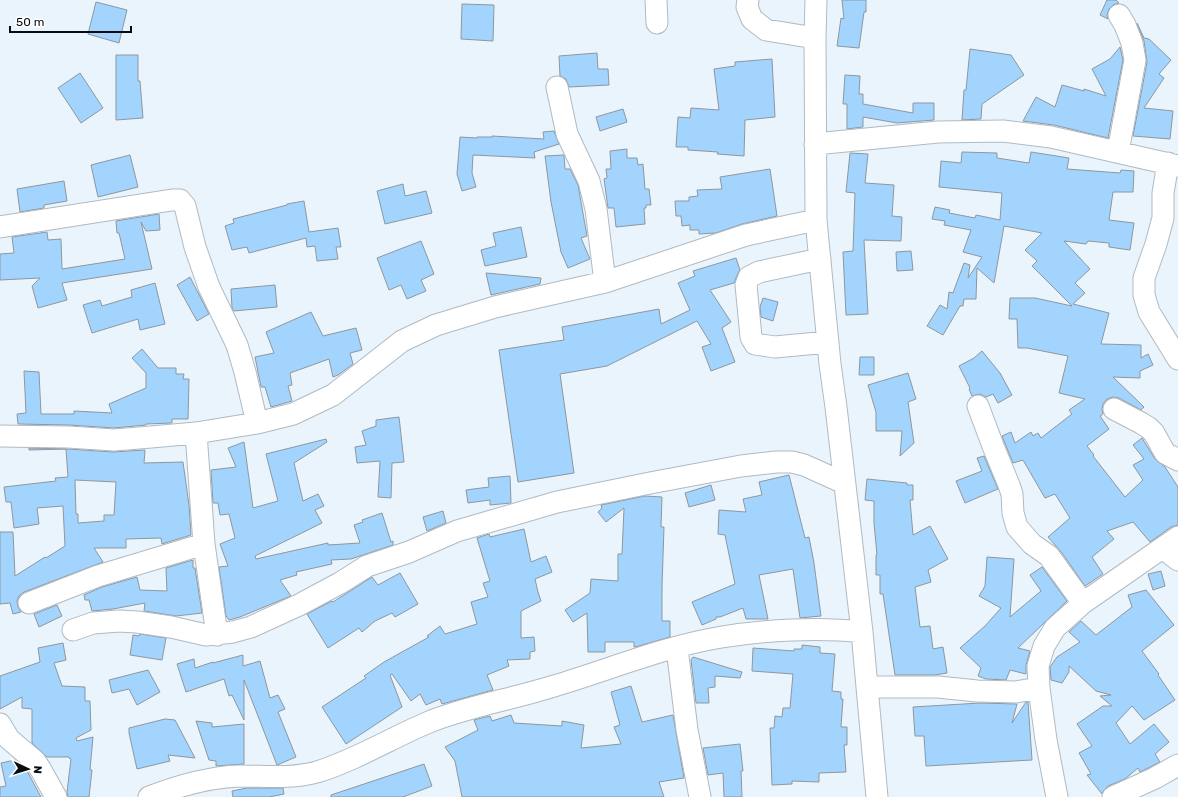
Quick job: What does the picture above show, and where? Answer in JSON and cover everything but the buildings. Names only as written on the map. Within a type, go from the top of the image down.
[{"type":"street","points":[[656,0],[657,22]]},
{"type":"street","points":[[748,0],[747,7],[752,19],[766,30],[815,38]]},
{"type":"street","points":[[816,0],[816,220],[828,342],[868,688],[877,797]]},
{"type":"street","points":[[1118,15],[1125,25],[1132,43],[1135,60],[1118,152]]},
{"type":"street","points":[[557,87],[567,134],[589,181],[596,209],[605,282]]},
{"type":"street","points":[[816,144],[938,132],[1003,131],[1051,137],[1173,164],[1164,193],[1163,218],[1144,278],[1144,295],[1149,312],[1178,359]]},
{"type":"street","points":[[0,227],[180,200],[185,206],[195,247],[209,287],[237,345],[245,372],[256,423]]},
{"type":"street","points":[[0,436],[68,437],[114,440],[196,433],[256,423],[293,414],[333,395],[402,340],[436,325],[496,307],[605,282],[746,235],[816,220]]},
{"type":"street","points":[[820,259],[758,272],[749,278],[746,285],[751,337],[755,344],[775,347],[828,342]]},
{"type":"street","points":[[978,406],[1012,494],[1013,513],[1017,527],[1032,544],[1049,556],[1083,603]]},
{"type":"street","points":[[1114,409],[1149,428],[1154,433],[1165,453],[1178,460]]},
{"type":"street","points":[[196,433],[204,544],[217,635]]},
{"type":"street","points":[[73,630],[93,623],[119,621],[171,627],[206,635],[217,635],[251,627],[340,583],[367,566],[409,552],[457,531],[557,502],[624,488],[741,466],[776,462],[792,462],[804,465],[844,483]]},
{"type":"street","points":[[30,603],[98,576],[204,544]]},
{"type":"street","points":[[1057,797],[1038,688],[1038,666],[1044,646],[1054,628],[1083,603],[1173,548]]},
{"type":"street","points":[[149,797],[189,784],[215,779],[238,776],[295,776],[333,767],[405,733],[455,713],[569,682],[677,648],[721,637],[752,633],[826,629],[862,632]]},
{"type":"street","points":[[677,648],[686,730],[700,797]]},
{"type":"street","points":[[868,688],[938,686],[977,691],[1016,692],[1038,688]]},
{"type":"street","points":[[0,724],[10,739],[38,765],[56,797]]},
{"type":"street","points":[[1113,797],[1155,778],[1178,765]]}]
